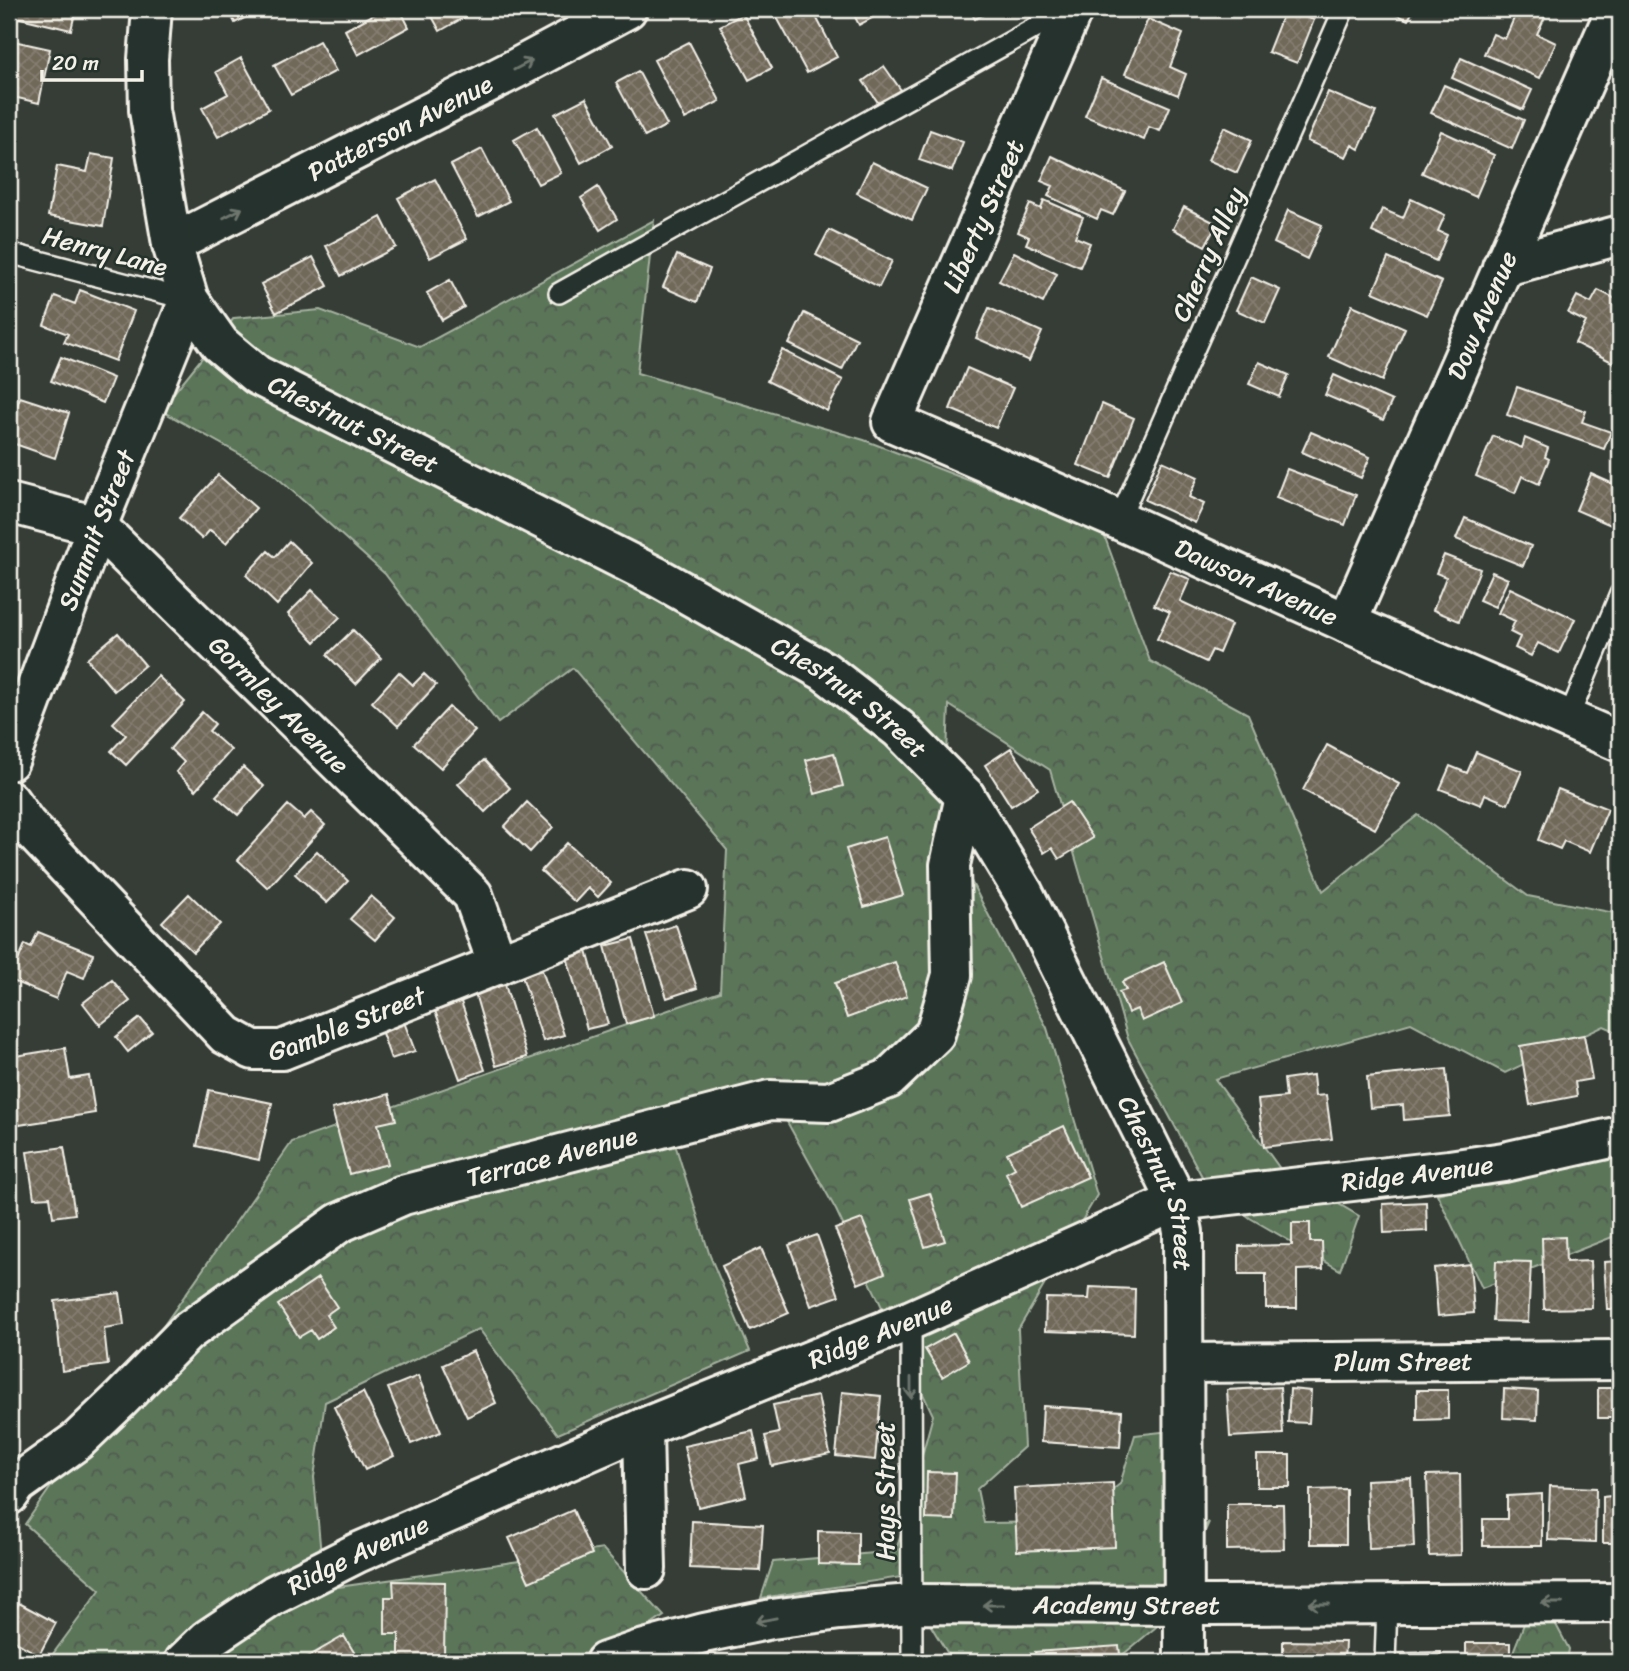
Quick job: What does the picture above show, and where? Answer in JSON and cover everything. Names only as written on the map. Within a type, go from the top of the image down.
[{"type":"street","name":"Chestnut Street","points":[[152,9],[148,59],[149,110],[172,244],[189,300],[219,344],[257,375],[657,577],[824,671],[899,729],[965,796],[1023,892],[1177,1201],[1183,1232],[1184,1662]]},
{"type":"street","name":"Patterson Avenue","points":[[172,244],[627,9]]},
{"type":"street","name":"Liberty Street","points":[[892,422],[1072,9]]},
{"type":"street","name":"Dow Avenue","points":[[1347,623],[1616,9]]},
{"type":"street","points":[[1502,267],[1620,235]]},
{"type":"street","name":"Summit Street","points":[[9,761],[97,526],[189,300]]},
{"type":"street","name":"Dawson Avenue","points":[[892,422],[1620,742]]},
{"type":"street","name":"Gormley Avenue","points":[[9,503],[97,526],[473,895],[498,965]]},
{"type":"street","name":"Terrace Avenue","points":[[11,1478],[77,1441],[187,1332],[339,1223],[403,1195],[770,1100],[829,1102],[888,1080],[935,1034],[952,975],[950,865],[965,796]]},
{"type":"street","name":"Gamble Street","points":[[9,800],[26,824],[226,1035],[253,1050],[282,1050],[688,889]]},
{"type":"street","name":"Ridge Avenue","points":[[184,1662],[208,1639],[274,1595],[357,1553],[643,1428],[911,1320],[1177,1201],[1504,1163],[1620,1136]]},
{"type":"street","name":"Plum Street","points":[[1184,1363],[1620,1360]]},
{"type":"street","points":[[643,1428],[646,1569]]},
{"type":"street","name":"Academy Street","points":[[626,1658],[704,1633],[772,1619],[840,1610],[911,1605],[1620,1603]]},
{"type":"lane","points":[[559,293],[1072,9]]},
{"type":"lane","name":"Cherry Alley","points":[[1119,520],[1344,9]]},
{"type":"lane","name":"Henry Lane","points":[[9,253],[189,300]]},
{"type":"lane","points":[[1568,719],[1620,594]]},
{"type":"lane","name":"Hays Street","points":[[911,1320],[912,1662]]},
{"type":"lane","points":[[1385,1662],[1387,1604]]},
{"type":"green space","points":[[654,220],[637,373],[864,440],[1103,532],[1150,661],[1248,714],[1323,891],[1418,815],[1528,896],[1620,914],[1620,1033],[1604,1026],[1505,1073],[1411,1023],[1215,1079],[1281,1170],[1359,1216],[1340,1270],[1250,1218],[1205,1182],[1128,1039],[1050,770],[949,705],[944,829],[1047,1028],[1097,1195],[1018,1330],[1024,1447],[977,1489],[984,1523],[1071,1522],[1120,1484],[1135,1435],[1170,1431],[1171,1557],[1209,1522],[1167,1618],[1114,1662],[953,1662],[901,1577],[761,1598],[773,1562],[896,1551],[933,1415],[836,1210],[766,1084],[665,1112],[710,1256],[750,1351],[558,1434],[479,1329],[325,1402],[314,1477],[324,1589],[603,1549],[664,1616],[597,1662],[47,1662],[100,1590],[25,1524],[292,1142],[720,992],[727,850],[573,668],[498,723],[385,574],[270,471],[160,410],[234,318],[320,310],[420,347]]},
{"type":"green space","points":[[1620,1148],[1620,1234],[1482,1288],[1437,1194]]},
{"type":"green space","points":[[1526,1619],[1554,1621],[1569,1649],[1567,1662],[1509,1662]]},
{"type":"building","points":[[18,9],[76,9],[71,30],[16,17]]},
{"type":"building","points":[[228,9],[262,9],[235,23]]},
{"type":"building","points":[[384,9],[400,9],[409,27],[358,55],[345,30]]},
{"type":"building","points":[[428,9],[474,9],[475,11],[440,31]]},
{"type":"building","points":[[780,9],[812,9],[837,57],[807,73],[774,12]]},
{"type":"building","points":[[851,9],[883,9],[885,11],[859,25]]},
{"type":"building","points":[[912,9],[934,9],[916,18]]},
{"type":"building","points":[[969,9],[995,9],[975,19]]},
{"type":"building","points":[[1285,9],[1314,20],[1297,63],[1268,52]]},
{"type":"building","points":[[1384,9],[1414,9],[1408,20]]},
{"type":"building","points":[[1518,9],[1526,9],[1545,17],[1537,34],[1556,43],[1540,78],[1484,54],[1493,34],[1505,39]]},
{"type":"building","points":[[743,14],[772,68],[749,80],[720,26]]},
{"type":"building","points":[[1148,19],[1183,34],[1170,67],[1186,74],[1178,95],[1125,74]]},
{"type":"building","points":[[9,40],[50,49],[39,103],[9,96]]},
{"type":"building","points":[[319,41],[336,71],[291,95],[274,65]]},
{"type":"building","points":[[689,42],[720,101],[685,119],[654,60]]},
{"type":"building","points":[[241,58],[269,109],[218,137],[202,108],[228,94],[216,72]]},
{"type":"building","points":[[1461,58],[1532,90],[1523,110],[1452,78]]},
{"type":"building","points":[[884,66],[903,93],[882,108],[863,81]]},
{"type":"building","points":[[638,71],[667,125],[645,137],[616,83]]},
{"type":"building","points":[[1101,78],[1170,107],[1160,131],[1149,127],[1144,140],[1085,116]]},
{"type":"building","points":[[1444,85],[1524,120],[1512,149],[1431,113]]},
{"type":"building","points":[[1328,92],[1376,112],[1359,149],[1352,145],[1346,157],[1307,141]]},
{"type":"building","points":[[586,98],[612,146],[581,163],[555,114]]},
{"type":"building","points":[[537,127],[561,173],[538,184],[514,140]]},
{"type":"building","points":[[1224,127],[1252,140],[1237,173],[1208,160]]},
{"type":"building","points":[[930,130],[963,142],[952,171],[919,160]]},
{"type":"building","points":[[1441,131],[1494,155],[1476,197],[1422,173]]},
{"type":"building","points":[[1620,134],[1620,167],[1613,135]]},
{"type":"building","points":[[482,149],[509,201],[478,217],[451,165]]},
{"type":"building","points":[[91,154],[114,158],[103,226],[48,216],[57,166],[87,172]]},
{"type":"building","points":[[1052,156],[1125,191],[1113,215],[1101,210],[1097,219],[1048,196],[1053,186],[1041,181]]},
{"type":"building","points":[[872,162],[927,188],[912,220],[857,193]]},
{"type":"building","points":[[435,179],[467,239],[430,258],[398,198]]},
{"type":"building","points":[[598,187],[617,219],[600,230],[581,198]]},
{"type":"building","points":[[1411,199],[1445,215],[1438,231],[1447,235],[1436,261],[1372,232],[1382,209],[1403,218]]},
{"type":"building","points":[[1044,200],[1083,217],[1075,237],[1090,243],[1080,267],[1026,244],[1029,237],[1018,232],[1030,204],[1041,209]]},
{"type":"building","points":[[1184,207],[1217,224],[1205,246],[1173,229]]},
{"type":"building","points":[[1288,210],[1322,225],[1307,259],[1274,243]]},
{"type":"building","points":[[381,217],[396,247],[341,276],[326,246]]},
{"type":"building","points":[[829,230],[892,261],[879,287],[816,255]]},
{"type":"building","points":[[1014,252],[1057,274],[1043,303],[999,281]]},
{"type":"building","points":[[677,255],[710,269],[697,302],[663,287]]},
{"type":"building","points":[[313,257],[328,286],[276,313],[261,284]]},
{"type":"building","points":[[1388,258],[1442,282],[1427,315],[1373,292]]},
{"type":"building","points":[[9,275],[17,277],[9,305]]},
{"type":"building","points":[[1251,277],[1280,290],[1265,323],[1236,310]]},
{"type":"building","points":[[450,280],[464,307],[442,320],[427,293]]},
{"type":"building","points":[[80,290],[134,311],[115,361],[64,342],[68,334],[44,325],[55,296],[75,304]]},
{"type":"building","points":[[1598,290],[1620,301],[1620,366],[1575,343],[1586,322],[1568,313],[1577,296],[1591,303]]},
{"type":"building","points":[[1352,305],[1405,328],[1382,381],[1329,357]]},
{"type":"building","points":[[989,308],[1042,332],[1029,361],[976,338]]},
{"type":"building","points":[[804,313],[857,339],[842,370],[789,344]]},
{"type":"building","points":[[782,350],[843,380],[827,411],[767,381]]},
{"type":"building","points":[[61,357],[113,378],[103,403],[51,381]]},
{"type":"building","points":[[1259,362],[1289,375],[1279,397],[1249,384]]},
{"type":"building","points":[[967,368],[1013,388],[996,428],[950,409]]},
{"type":"building","points":[[1334,375],[1392,401],[1383,420],[1325,395]]},
{"type":"building","points":[[1517,387],[1586,411],[1582,422],[1611,432],[1604,449],[1507,415]]},
{"type":"building","points":[[20,397],[69,413],[55,458],[9,442],[9,429]]},
{"type":"building","points":[[1102,404],[1134,418],[1110,478],[1078,465]]},
{"type":"building","points":[[1311,432],[1370,457],[1361,478],[1302,452]]},
{"type":"building","points":[[1493,436],[1522,448],[1525,438],[1548,448],[1545,457],[1549,459],[1539,484],[1522,476],[1515,493],[1476,476]]},
{"type":"building","points":[[1162,461],[1198,477],[1189,497],[1204,504],[1195,523],[1145,500]]},
{"type":"building","points":[[1287,469],[1356,495],[1345,525],[1276,498]]},
{"type":"building","points":[[1591,474],[1620,487],[1620,529],[1576,510]]},
{"type":"building","points":[[218,475],[256,508],[226,543],[210,530],[202,539],[179,518]]},
{"type":"building","points":[[1465,518],[1531,546],[1523,566],[1456,539]]},
{"type":"building","points":[[289,541],[312,563],[277,605],[246,575],[268,551],[275,557]]},
{"type":"building","points":[[1444,555],[1480,569],[1459,621],[1433,610],[1446,577],[1436,573]]},
{"type":"building","points":[[1170,571],[1190,579],[1180,601],[1231,625],[1219,653],[1212,650],[1206,662],[1157,639],[1170,612],[1154,605]]},
{"type":"building","points":[[1492,572],[1508,579],[1495,607],[1479,600]]},
{"type":"building","points":[[1510,588],[1575,619],[1559,653],[1538,643],[1531,656],[1515,648],[1520,637],[1510,632],[1515,621],[1498,613]]},
{"type":"building","points":[[312,590],[340,617],[315,642],[288,614]]},
{"type":"building","points":[[353,630],[381,658],[356,684],[327,655]]},
{"type":"building","points":[[118,633],[145,665],[114,691],[87,659]]},
{"type":"building","points":[[399,672],[413,685],[424,674],[436,685],[398,726],[372,702]]},
{"type":"building","points":[[158,676],[185,702],[126,765],[111,751],[126,735],[113,723]]},
{"type":"building","points":[[449,707],[475,731],[441,768],[414,744]]},
{"type":"building","points":[[202,712],[215,724],[209,731],[231,750],[196,790],[176,772],[184,762],[170,749]]},
{"type":"building","points":[[1327,745],[1399,784],[1375,829],[1303,790]]},
{"type":"building","points":[[1011,748],[1038,789],[1011,806],[985,765]]},
{"type":"building","points":[[1476,752],[1522,771],[1508,804],[1485,794],[1481,805],[1440,789],[1450,766],[1467,773]]},
{"type":"building","points":[[834,753],[843,786],[815,794],[806,760]]},
{"type":"building","points":[[484,760],[510,788],[485,812],[458,784]]},
{"type":"building","points":[[243,767],[264,786],[238,815],[216,796]]},
{"type":"building","points":[[1558,789],[1608,809],[1590,852],[1564,841],[1560,849],[1538,840]]},
{"type":"building","points":[[527,802],[553,827],[530,852],[504,827]]},
{"type":"building","points":[[1069,802],[1093,838],[1059,859],[1052,848],[1044,853],[1028,828]]},
{"type":"building","points":[[288,805],[304,819],[311,812],[325,825],[268,888],[238,860]]},
{"type":"building","points":[[885,837],[903,895],[864,907],[846,849]]},
{"type":"building","points":[[567,843],[611,883],[598,897],[588,888],[575,902],[541,871]]},
{"type":"building","points":[[317,851],[348,881],[327,903],[295,874]]},
{"type":"building","points":[[189,894],[220,924],[193,952],[162,922]]},
{"type":"building","points":[[371,896],[395,917],[375,940],[350,919]]},
{"type":"building","points":[[676,925],[697,988],[667,998],[646,935]]},
{"type":"building","points":[[38,932],[93,954],[84,978],[67,971],[56,999],[10,980],[25,944],[31,947]]},
{"type":"building","points":[[633,939],[654,1016],[626,1024],[605,946]]},
{"type":"building","points":[[587,951],[608,1024],[587,1029],[567,957]]},
{"type":"building","points":[[895,962],[907,996],[847,1018],[835,983]]},
{"type":"building","points":[[1164,962],[1182,1003],[1142,1021],[1137,1009],[1128,1013],[1119,992],[1126,990],[1122,982]]},
{"type":"building","points":[[542,970],[564,1035],[543,1041],[522,976]]},
{"type":"building","points":[[112,980],[130,1001],[100,1025],[83,1003]]},
{"type":"building","points":[[504,981],[527,1057],[496,1066],[474,990]]},
{"type":"building","points":[[460,999],[485,1070],[460,1079],[434,1008]]},
{"type":"building","points":[[140,1018],[152,1032],[128,1052],[116,1037]]},
{"type":"building","points":[[404,1022],[415,1051],[391,1059],[381,1030]]},
{"type":"building","points":[[1584,1035],[1592,1079],[1575,1082],[1577,1096],[1530,1105],[1520,1046]]},
{"type":"building","points":[[65,1048],[70,1079],[89,1076],[95,1113],[19,1125],[13,1085],[9,1086],[9,1057]]},
{"type":"building","points":[[1616,1065],[1620,1065],[1620,1096]]},
{"type":"building","points":[[1446,1069],[1450,1116],[1404,1120],[1403,1105],[1370,1108],[1367,1077]]},
{"type":"building","points":[[1313,1075],[1315,1096],[1326,1095],[1332,1139],[1264,1147],[1258,1100],[1286,1097],[1284,1079]]},
{"type":"building","points":[[209,1090],[272,1103],[259,1160],[197,1146]]},
{"type":"building","points":[[389,1094],[396,1120],[378,1124],[388,1164],[349,1174],[332,1109]]},
{"type":"building","points":[[1064,1126],[1088,1177],[1021,1207],[1006,1173],[1015,1168],[1007,1153]]},
{"type":"building","points":[[64,1147],[75,1214],[53,1217],[50,1197],[34,1198],[27,1152]]},
{"type":"building","points":[[930,1193],[945,1241],[925,1247],[910,1199]]},
{"type":"building","points":[[1426,1202],[1427,1231],[1384,1233],[1383,1204]]},
{"type":"building","points":[[862,1219],[885,1273],[858,1284],[835,1229]]},
{"type":"building","points":[[1292,1223],[1310,1223],[1310,1242],[1322,1242],[1323,1269],[1297,1270],[1297,1308],[1266,1308],[1266,1274],[1239,1274],[1239,1246],[1292,1245]]},
{"type":"building","points":[[817,1235],[839,1296],[811,1306],[789,1245]]},
{"type":"building","points":[[1565,1237],[1566,1262],[1590,1261],[1592,1308],[1544,1309],[1542,1238]]},
{"type":"building","points":[[761,1248],[789,1313],[750,1330],[722,1266]]},
{"type":"building","points":[[1496,1261],[1531,1262],[1528,1322],[1493,1321]]},
{"type":"building","points":[[1620,1261],[1620,1309],[1607,1309],[1604,1262]]},
{"type":"building","points":[[1470,1264],[1474,1313],[1438,1316],[1434,1268]]},
{"type":"building","points":[[318,1278],[337,1307],[326,1315],[334,1327],[317,1339],[311,1330],[299,1337],[278,1305]]},
{"type":"building","points":[[1090,1287],[1135,1289],[1134,1334],[1045,1331],[1046,1298],[1089,1299]]},
{"type":"building","points":[[120,1293],[124,1325],[104,1328],[108,1365],[62,1371],[55,1301]]},
{"type":"building","points":[[954,1333],[969,1361],[942,1377],[925,1349]]},
{"type":"building","points":[[473,1351],[496,1403],[467,1417],[443,1365]]},
{"type":"building","points":[[418,1376],[441,1432],[411,1444],[388,1388]]},
{"type":"building","points":[[1280,1387],[1283,1434],[1230,1437],[1227,1390]]},
{"type":"building","points":[[1598,1388],[1620,1388],[1620,1418],[1598,1418]]},
{"type":"building","points":[[1290,1389],[1311,1391],[1309,1423],[1288,1422]]},
{"type":"building","points":[[1504,1389],[1538,1391],[1537,1420],[1503,1418]]},
{"type":"building","points":[[1417,1390],[1448,1390],[1448,1419],[1417,1420]]},
{"type":"building","points":[[363,1392],[394,1456],[365,1470],[334,1407]]},
{"type":"building","points":[[842,1392],[881,1396],[875,1460],[836,1456]]},
{"type":"building","points":[[818,1396],[830,1454],[772,1466],[765,1436],[779,1433],[773,1405]]},
{"type":"building","points":[[1043,1406],[1122,1411],[1120,1447],[1041,1442]]},
{"type":"building","points":[[753,1431],[759,1459],[739,1464],[746,1496],[698,1507],[684,1446]]},
{"type":"building","points":[[1257,1455],[1290,1455],[1290,1487],[1257,1487]]},
{"type":"building","points":[[927,1472],[956,1473],[954,1520],[926,1519]]},
{"type":"building","points":[[1460,1474],[1461,1555],[1429,1556],[1427,1475]]},
{"type":"building","points":[[1611,1476],[1620,1476],[1620,1543],[1603,1543],[1603,1497],[1611,1496]]},
{"type":"building","points":[[1411,1478],[1414,1547],[1369,1549],[1366,1480]]},
{"type":"building","points":[[1113,1483],[1115,1547],[1017,1551],[1014,1488]]},
{"type":"building","points":[[1550,1486],[1596,1488],[1595,1542],[1548,1540]]},
{"type":"building","points":[[1346,1489],[1346,1544],[1310,1544],[1310,1490]]},
{"type":"building","points":[[1542,1494],[1542,1546],[1483,1546],[1483,1519],[1507,1519],[1507,1496]]},
{"type":"building","points":[[1227,1504],[1283,1504],[1284,1549],[1227,1550]]},
{"type":"building","points":[[573,1510],[592,1554],[529,1582],[509,1538]]},
{"type":"building","points":[[692,1521],[763,1525],[760,1571],[690,1568]]},
{"type":"building","points":[[818,1531],[858,1532],[858,1565],[818,1564]]},
{"type":"building","points":[[393,1581],[445,1582],[444,1658],[399,1658],[399,1634],[385,1634],[385,1597],[394,1597]]},
{"type":"building","points":[[19,1603],[56,1623],[39,1655],[9,1638],[9,1621]]},
{"type":"building","points":[[344,1636],[360,1662],[299,1662]]},
{"type":"building","points":[[1283,1641],[1345,1642],[1344,1662],[1241,1662],[1241,1655],[1283,1655]]},
{"type":"building","points":[[1466,1643],[1510,1643],[1510,1662],[1466,1662]]},
{"type":"building","points":[[1119,1646],[1121,1662],[1036,1662],[1035,1652]]},
{"type":"building","points":[[1441,1652],[1442,1662],[1395,1662],[1395,1653]]}]
